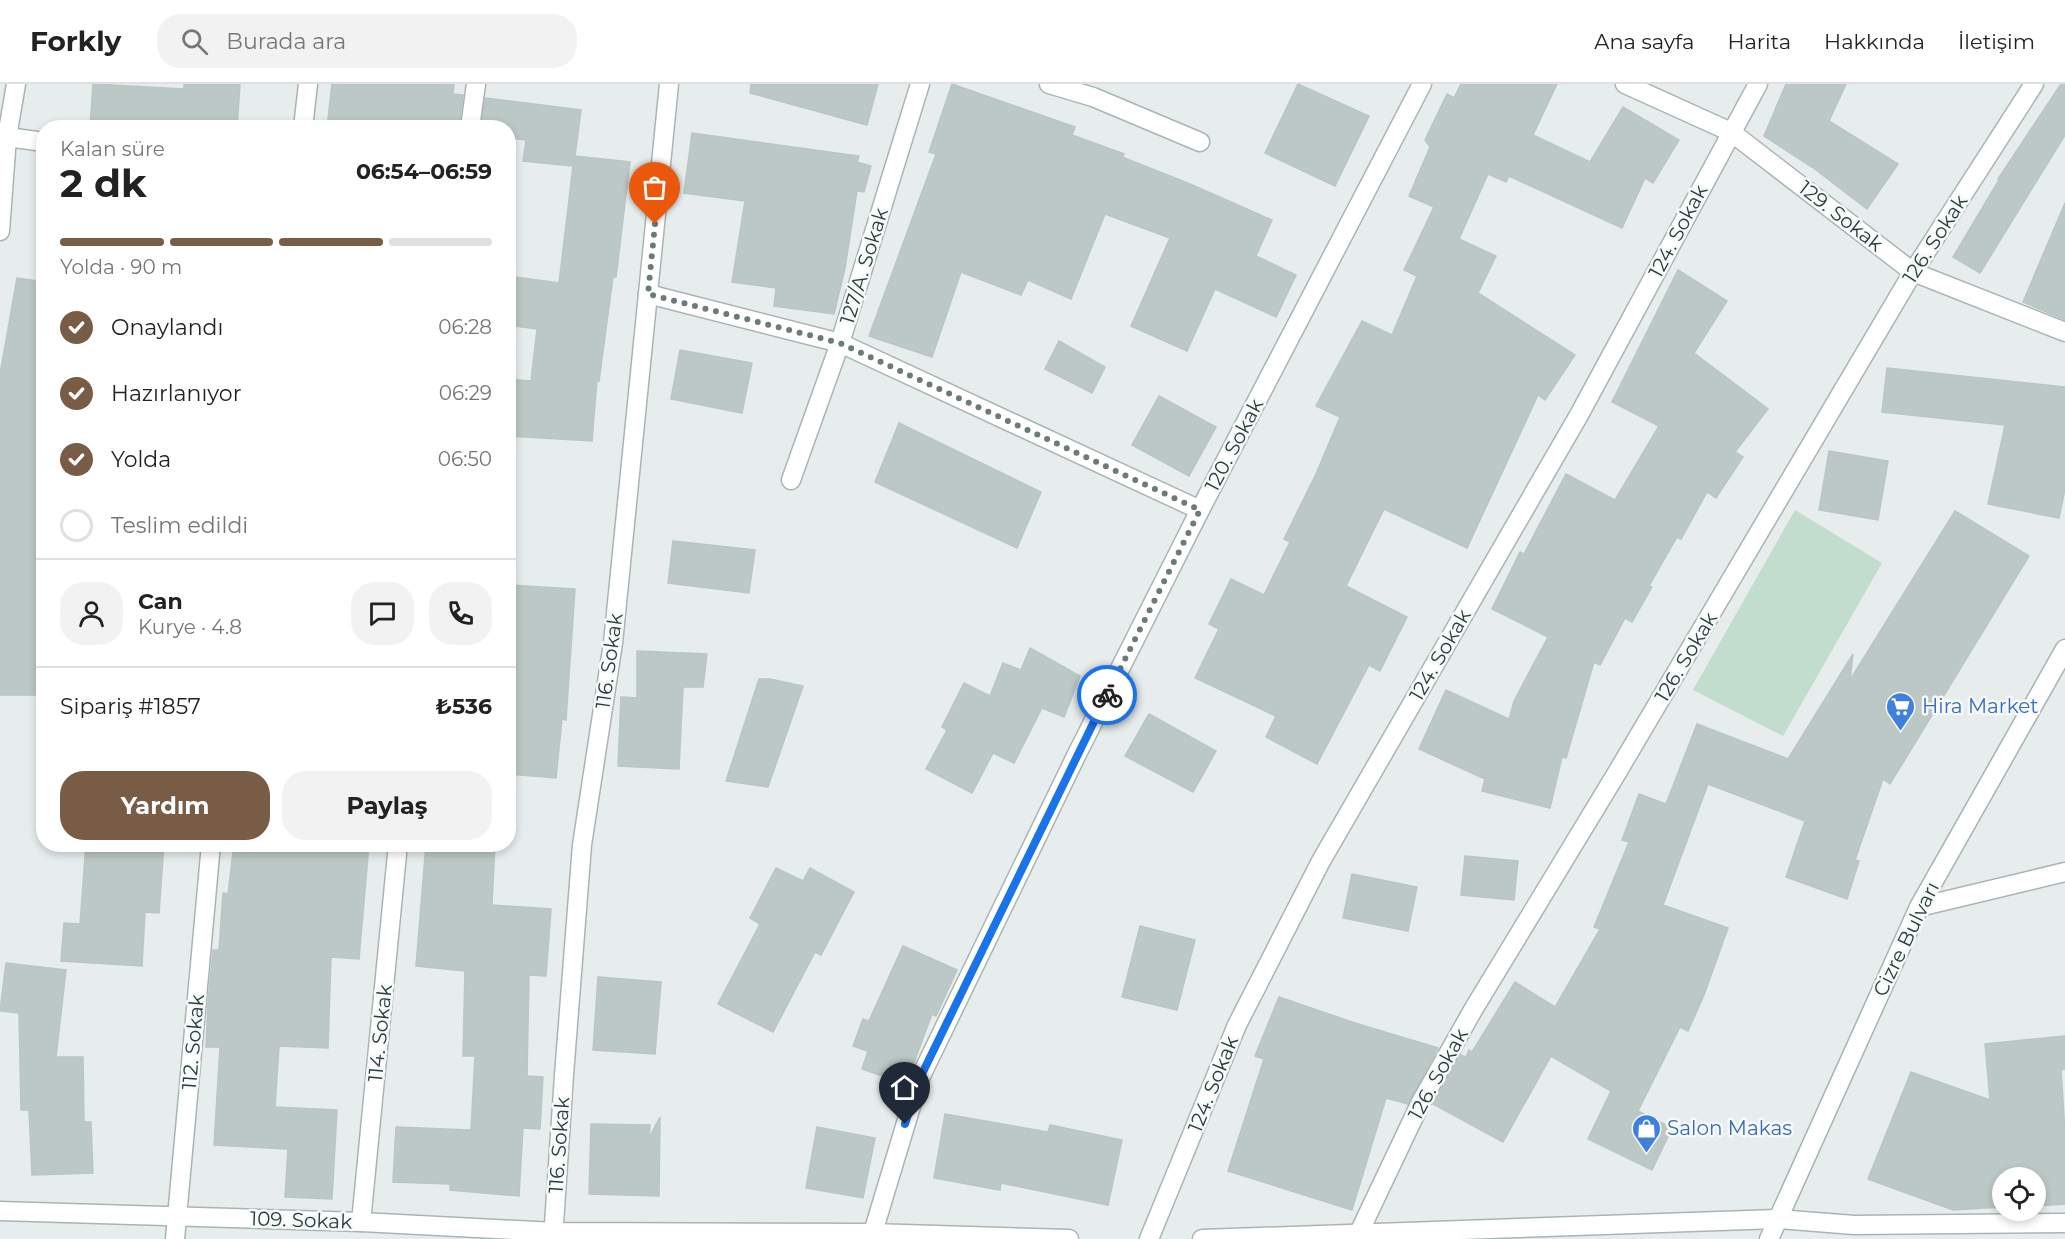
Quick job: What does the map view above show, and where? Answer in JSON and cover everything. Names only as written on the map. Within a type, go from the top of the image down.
[{"type":"street","points":[[0,231],[7,137],[16,84]]},
{"type":"street","points":[[304,120],[308,84]]},
{"type":"street","points":[[471,120],[476,84]]},
{"type":"street","name":"116. Sokak","points":[[554,1236],[582,845],[613,643],[669,84]]},
{"type":"street","name":"127/A. Sokak","points":[[791,480],[840,343],[920,84]]},
{"type":"street","points":[[1049,84],[1093,97],[1200,142]]},
{"type":"street","name":"120. Sokak","points":[[871,1236],[919,1080],[1077,754],[1200,510],[1422,84]]},
{"type":"street","name":"129. Sokak","points":[[1625,84],[1731,132],[1913,272],[2065,332]]},
{"type":"street","name":"124. Sokak","points":[[1149,1239],[1237,1025],[1321,861],[1580,415],[1758,84]]},
{"type":"street","name":"126. Sokak","points":[[1358,1236],[1420,1102],[1473,1010],[1628,756],[1913,272],[2034,84]]},
{"type":"street","points":[[7,137],[36,141]]},
{"type":"street","points":[[648,294],[840,343],[1200,510]]},
{"type":"street","name":"Cizre Bulvarı","points":[[1769,1239],[1919,907],[2065,649]]},
{"type":"street","name":"112. Sokak","points":[[175,1239],[210,852]]},
{"type":"street","name":"114. Sokak","points":[[361,1222],[397,852]]},
{"type":"street","points":[[1919,907],[2065,872]]},
{"type":"street","name":"109. Sokak","points":[[0,1211],[361,1222],[554,1236],[871,1236],[1069,1239]]},
{"type":"street","points":[[1202,1239],[1358,1236],[1777,1219],[1854,1225],[2065,1223]]},
{"type":"green space","points":[[1795,510],[1882,563],[1783,736],[1693,690]]},
{"type":"building","points":[[93,84],[184,89],[184,84],[240,84],[238,120],[91,120]]},
{"type":"building","points":[[332,84],[454,84],[453,94],[463,95],[460,120],[328,120]]},
{"type":"building","points":[[751,84],[878,84],[867,125],[750,93]]},
{"type":"building","points":[[952,84],[1075,127],[1072,135],[1124,154],[1122,157],[1272,220],[1256,256],[1296,275],[1276,317],[1215,289],[1187,351],[1131,326],[1170,238],[1105,214],[1071,299],[1028,280],[1021,295],[961,272],[932,357],[869,336],[936,154],[929,152]]},
{"type":"building","points":[[1298,84],[1369,116],[1335,186],[1265,153]]},
{"type":"building","points":[[1461,84],[1557,84],[1533,135],[1590,162],[1623,107],[1679,140],[1653,183],[1645,178],[1622,228],[1509,176],[1506,182],[1488,174],[1459,239],[1496,256],[1478,293],[1575,355],[1545,400],[1538,395],[1467,548],[1384,509],[1346,586],[1407,617],[1380,671],[1369,665],[1317,764],[1266,737],[1276,716],[1195,678],[1219,629],[1209,624],[1231,579],[1264,595],[1290,542],[1284,539],[1316,474],[1340,417],[1316,406],[1362,321],[1392,335],[1417,276],[1404,270],[1434,207],[1409,196],[1430,147],[1425,140],[1447,94],[1454,98]]},
{"type":"building","points":[[1786,84],[1846,84],[1829,121],[1898,164],[1867,209],[1812,167],[1764,136]]},
{"type":"building","points":[[2061,84],[2065,84],[2065,135],[1980,273],[1953,257],[1998,179]]},
{"type":"building","points":[[485,98],[581,110],[575,156],[630,162],[616,277],[613,277],[599,381],[597,380],[592,441],[516,436],[516,380],[531,381],[537,329],[516,326],[516,277],[559,283],[573,166],[523,161],[526,140],[516,139],[516,120],[482,120]]},
{"type":"building","points":[[692,133],[859,156],[857,162],[871,166],[864,192],[857,191],[845,268],[834,314],[774,306],[776,288],[732,282],[745,201],[684,193]]},
{"type":"building","points":[[2065,203],[2065,320],[2023,302]]},
{"type":"building","points":[[1678,270],[1727,301],[1694,353],[1768,409],[1735,452],[1743,457],[1716,498],[1707,492],[1681,539],[1677,537],[1649,586],[1652,587],[1632,622],[1625,618],[1600,665],[1594,662],[1566,758],[1562,757],[1550,808],[1482,791],[1485,779],[1419,749],[1446,690],[1509,719],[1514,701],[1548,637],[1492,609],[1520,552],[1524,554],[1566,474],[1615,500],[1659,426],[1612,402]]},
{"type":"building","points":[[17,278],[36,281],[36,695],[0,695],[0,374]]},
{"type":"building","points":[[1059,341],[1105,367],[1092,393],[1045,369]]},
{"type":"building","points":[[680,350],[752,363],[742,413],[671,399]]},
{"type":"building","points":[[1887,368],[2065,387],[2065,489],[2059,518],[1988,504],[2005,425],[1882,412]]},
{"type":"building","points":[[1159,396],[1216,427],[1189,476],[1132,445]]},
{"type":"building","points":[[899,423],[1041,492],[1017,548],[875,482]]},
{"type":"building","points":[[1829,451],[1888,461],[1878,520],[1819,510]]},
{"type":"building","points":[[1955,511],[2029,556],[1890,784],[1883,779],[1855,860],[1859,861],[1847,899],[1786,877],[1805,821],[1708,784],[1663,905],[1728,928],[1704,995],[1688,1031],[1680,1027],[1638,1111],[1672,1128],[1652,1170],[1588,1139],[1611,1091],[1551,1056],[1503,1142],[1433,1104],[1460,1055],[1466,1057],[1469,1050],[1472,1052],[1515,982],[1555,1007],[1600,929],[1594,927],[1629,842],[1622,840],[1639,794],[1666,804],[1697,724],[1788,759],[1853,654],[1850,680]]},
{"type":"building","points":[[673,541],[755,550],[749,593],[668,583]]},
{"type":"building","points":[[516,585],[575,589],[566,720],[562,719],[556,778],[516,775]]},
{"type":"building","points":[[1030,648],[1080,676],[1064,717],[1042,708],[1014,763],[993,753],[972,793],[926,769],[947,730],[942,727],[964,683],[990,696],[1003,663],[1021,670]]},
{"type":"building","points":[[637,651],[707,654],[703,687],[683,687],[679,769],[618,766],[621,697],[637,698]]},
{"type":"building","points":[[759,679],[803,686],[768,787],[726,781]]},
{"type":"building","points":[[1149,714],[1216,751],[1193,792],[1125,756]]},
{"type":"building","points":[[85,852],[163,852],[159,913],[145,912],[142,966],[61,961],[64,923],[80,924]]},
{"type":"building","points":[[233,852],[368,852],[359,959],[331,957],[328,1048],[279,1046],[275,1107],[337,1110],[332,1199],[285,1197],[288,1149],[214,1145],[220,1047],[206,1047],[208,1003],[213,950],[219,950],[223,893],[228,894]]},
{"type":"building","points":[[425,852],[495,852],[492,905],[551,909],[546,976],[529,975],[527,1076],[543,1077],[540,1129],[523,1128],[519,1196],[450,1190],[450,1184],[393,1182],[396,1127],[471,1130],[475,1056],[463,1056],[465,971],[416,966]]},
{"type":"building","points":[[1465,856],[1518,861],[1514,900],[1461,895]]},
{"type":"building","points":[[776,868],[803,881],[810,868],[854,892],[821,955],[815,952],[773,1032],[718,1004],[760,924],[750,918]]},
{"type":"building","points":[[1352,874],[1417,887],[1408,931],[1343,918]]},
{"type":"building","points":[[1140,926],[1195,940],[1177,1010],[1122,997]]},
{"type":"building","points":[[903,946],[957,970],[936,1016],[932,1014],[906,1084],[862,1069],[868,1051],[853,1046],[863,1019],[869,1021]]},
{"type":"building","points":[[6,963],[66,970],[56,1057],[83,1057],[84,1122],[91,1122],[93,1173],[32,1175],[29,1110],[21,1110],[19,1013],[0,1011]]},
{"type":"building","points":[[598,977],[661,982],[655,1054],[593,1050]]},
{"type":"building","points":[[1279,997],[1438,1048],[1408,1104],[1386,1098],[1352,1210],[1228,1171],[1264,1059],[1255,1056]]},
{"type":"building","points":[[2065,1036],[2065,1069],[2061,1070],[2065,1132],[2065,1204],[2046,1205],[2046,1167],[1992,1167],[1992,1208],[1953,1210],[1868,1179],[1911,1072],[1990,1100],[1985,1044]]},
{"type":"building","points":[[945,1114],[1048,1132],[1050,1125],[1122,1140],[1108,1205],[1001,1183],[1000,1190],[934,1178]]},
{"type":"building","points":[[660,1117],[659,1196],[589,1194],[591,1124],[650,1125],[649,1138]]},
{"type":"building","points":[[817,1127],[875,1138],[863,1198],[806,1188]]},
{"type":"way so far","points":[[655,224],[648,294],[840,343],[1200,510],[1107,695]]},
{"type":"place","name":"Hira Market","points":[[1901,732]]},
{"type":"place","name":"Salon Makas","points":[[1646,1154]]},
{"type":"route","points":[[905,1124],[919,1080],[1107,695]]}]
